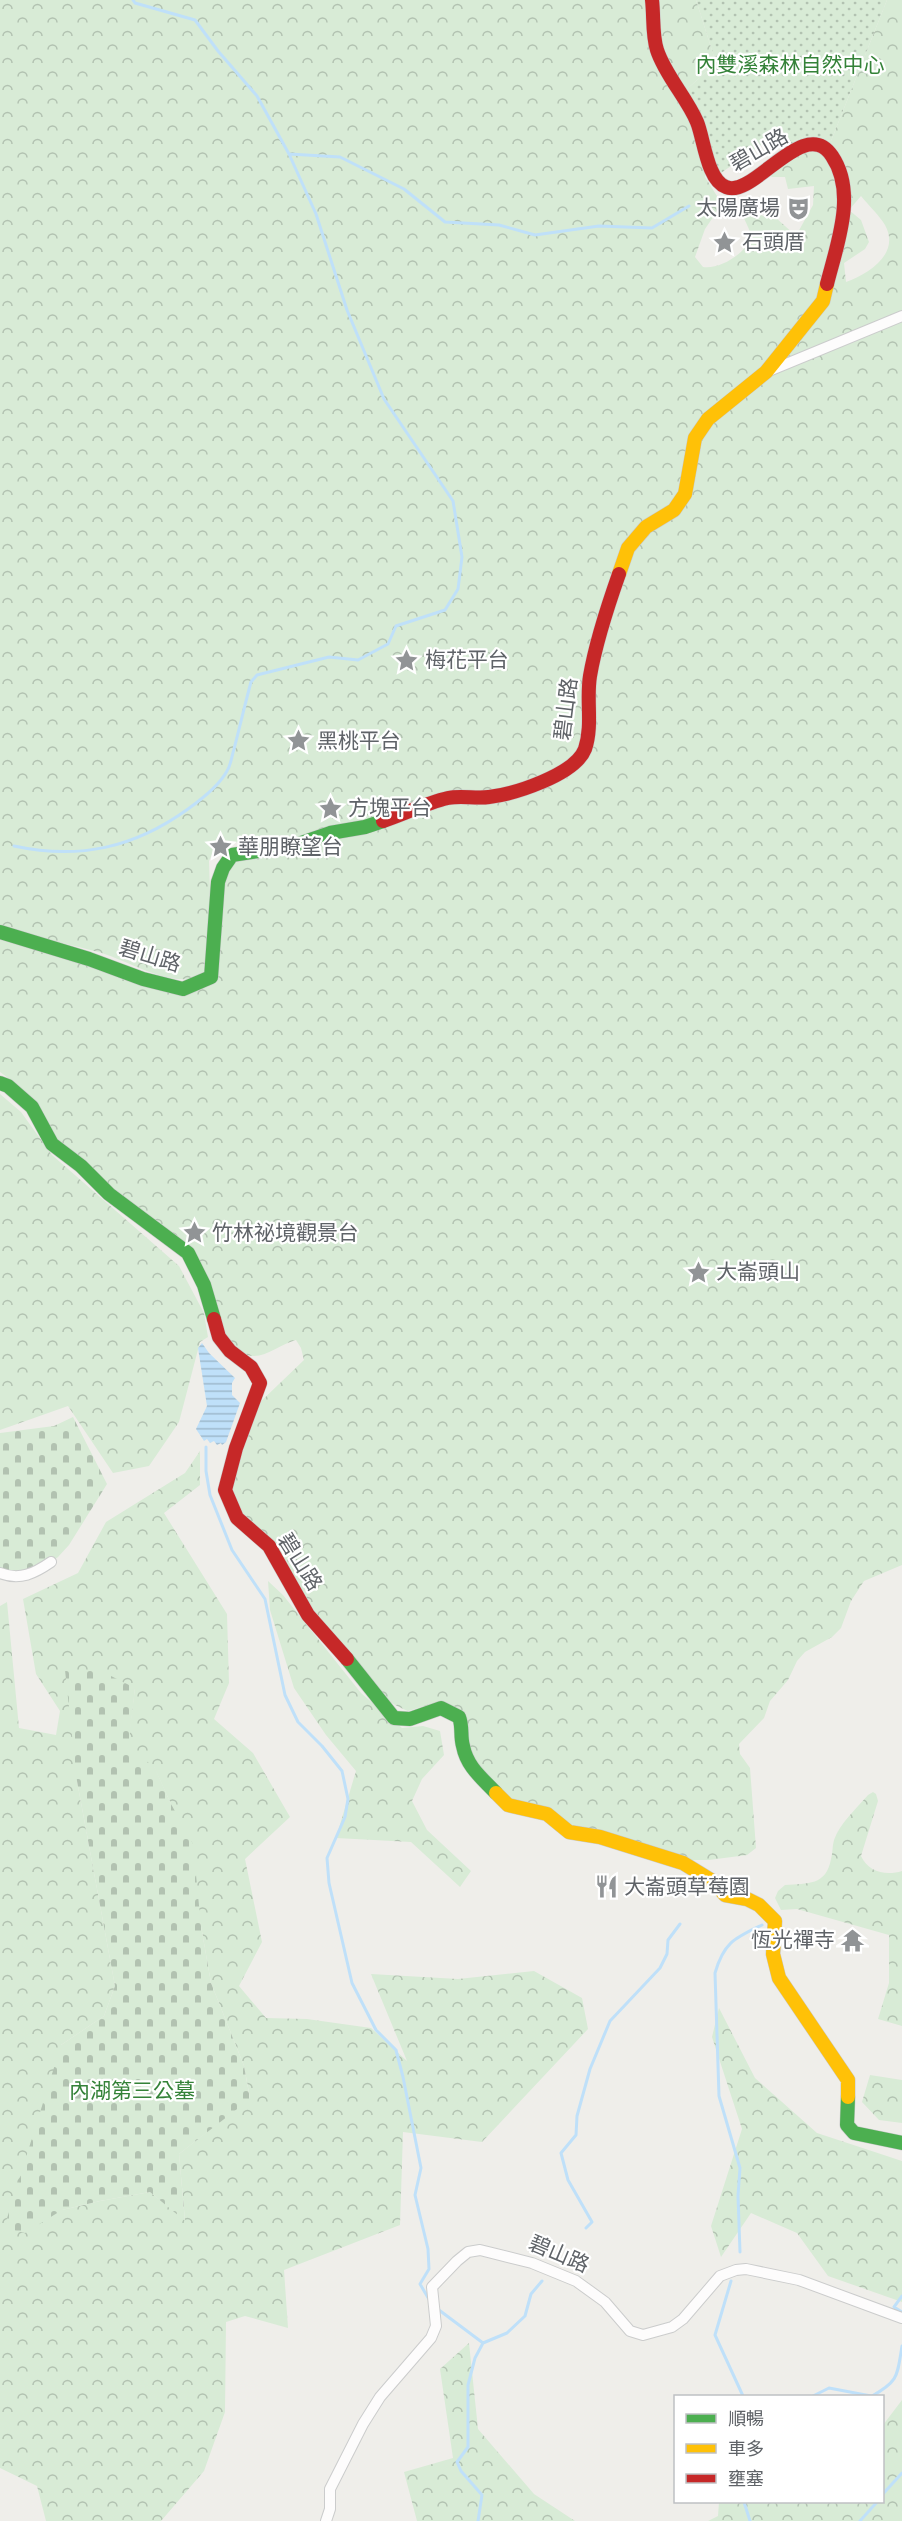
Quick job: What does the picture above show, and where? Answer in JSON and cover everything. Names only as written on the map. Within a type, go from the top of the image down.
[{"type":"street","name":"碧山路","points":[[0,932],[89,959],[143,979],[183,989],[211,977],[216,960],[214,916],[218,883],[224,864],[232,855],[291,846],[330,833],[365,827],[449,798],[489,797],[520,790],[548,779],[570,765],[584,751],[589,730],[590,678],[603,619],[628,548],[646,527],[674,510],[685,494],[695,438],[708,419],[766,372],[823,301],[842,226],[842,174],[827,148],[817,144],[792,151],[734,189],[724,187],[713,175],[697,122],[657,50],[652,0]]},
{"type":"street","points":[[766,372],[902,316]]},
{"type":"street","name":"碧山路","points":[[0,1083],[8,1086],[32,1107],[52,1144],[81,1166],[109,1194],[188,1253],[204,1285],[219,1337],[230,1351],[251,1366],[260,1383],[236,1448],[225,1490],[237,1518],[269,1546],[308,1615],[361,1674],[370,1690],[394,1718],[410,1719],[441,1708],[459,1717],[462,1725],[462,1744],[469,1765],[508,1805],[547,1814],[569,1832],[600,1837],[690,1866],[714,1882],[725,1895],[745,1897],[755,1902],[776,1921],[773,1954],[779,1978],[848,2080],[848,2125],[854,2133],[902,2142]]},
{"type":"street","points":[[0,1573],[10,1577],[33,1574],[51,1562]]},
{"type":"street","name":"碧山路","points":[[326,2521],[330,2509],[330,2489],[363,2424],[380,2397],[431,2338],[436,2326],[432,2288],[468,2252],[480,2250],[499,2253],[576,2281],[605,2302],[630,2331],[643,2335],[672,2327],[720,2276],[746,2269],[799,2280],[902,2318]]},
{"type":"green space","points":[[0,0],[696,0],[716,63],[687,89],[714,163],[707,168],[705,177],[722,204],[705,229],[695,257],[703,267],[709,267],[731,260],[743,250],[750,238],[750,233],[743,215],[749,210],[768,218],[775,217],[795,235],[797,234],[813,205],[814,186],[788,189],[785,177],[772,177],[767,172],[782,160],[791,142],[806,136],[831,141],[887,0],[902,0],[902,1565],[864,1581],[851,1601],[841,1628],[832,1637],[805,1652],[797,1661],[788,1680],[770,1701],[764,1718],[739,1744],[740,1754],[750,1768],[756,1848],[747,1855],[690,1860],[663,1856],[619,1839],[569,1825],[551,1811],[538,1805],[506,1797],[470,1758],[465,1745],[464,1713],[443,1704],[408,1711],[389,1701],[379,1692],[359,1666],[313,1616],[271,1544],[235,1508],[229,1487],[254,1408],[304,1360],[301,1348],[296,1340],[264,1354],[251,1356],[234,1346],[217,1320],[199,1272],[184,1245],[169,1231],[114,1192],[80,1162],[49,1130],[15,1085],[0,1072],[0,936],[180,993],[190,991],[206,984],[218,973],[220,894],[223,879],[229,866],[237,857],[295,849],[329,838],[370,831],[441,804],[489,802],[504,798],[538,786],[576,765],[588,750],[594,730],[595,683],[607,621],[631,552],[652,528],[679,511],[689,492],[698,439],[731,403],[712,412],[693,433],[681,496],[673,506],[651,517],[637,528],[626,544],[604,605],[595,641],[587,685],[587,727],[581,750],[563,766],[518,787],[491,794],[439,796],[378,819],[337,826],[290,841],[233,842],[215,848],[209,861],[212,953],[207,973],[195,978],[181,979],[152,973],[98,952],[0,925]],"holes":[[[861,196],[885,225],[889,235],[889,245],[880,261],[872,268],[846,282],[844,263],[865,249],[869,242],[861,220],[849,210]]]},
{"type":"green space","name":"內雙溪森林自然中心","points":[[696,0],[887,0],[831,141],[806,136],[791,142],[782,130],[721,173],[714,163],[687,89],[716,63]]},
{"type":"green space","points":[[0,1094],[21,1112],[52,1155],[179,1266],[204,1313],[208,1337],[200,1342],[179,1422],[149,1466],[113,1473],[68,1406],[0,1430]]},
{"type":"green space","points":[[73,1417],[107,1484],[69,1545],[58,1557],[33,1576],[0,1571],[0,1433],[54,1426]]},
{"type":"green space","points":[[200,1451],[200,1485],[164,1513],[227,1614],[229,1683],[214,1719],[253,1753],[290,1817],[245,1859],[262,1942],[239,1986],[266,2018],[307,2019],[371,2028],[407,2061],[371,1974],[458,1979],[534,1971],[582,1998],[588,2029],[482,2142],[403,2132],[400,2225],[284,2270],[288,2328],[245,2316],[226,2322],[225,2412],[204,2471],[161,2521],[46,2521],[37,2486],[0,2468],[0,1606],[7,1602],[19,1728],[56,1735],[60,1711],[36,1674],[23,1599],[78,1573],[106,1522],[185,1473]],"holes":[[[135,1688],[127,1751],[154,1767],[171,1804],[201,1926],[211,1983],[244,2066],[250,2098],[179,2154],[185,2220],[150,2192],[62,2210],[61,2045],[104,2016],[115,1986],[77,1781]]]},
{"type":"green space","points":[[268,1581],[283,1595],[361,1693],[402,1728],[423,1726],[440,1731],[444,1755],[422,1779],[412,1801],[427,1830],[471,1871],[460,1887],[411,1842],[336,1838],[356,1771],[326,1735],[294,1688],[270,1610]]},
{"type":"green space","name":"內湖第三公墓","points":[[65,1670],[101,1671],[135,1688],[128,1750],[154,1766],[193,1844],[201,1926],[211,1983],[244,2066],[250,2099],[179,2154],[185,2221],[150,2192],[62,2210],[25,2233],[4,2228],[61,2045],[104,2016],[115,1986],[77,1781]]},
{"type":"green space","points":[[873,1792],[878,1801],[861,1856],[868,1866],[878,1871],[890,1873],[902,1871],[902,2026],[878,2019],[889,1983],[889,1935],[797,1909],[781,1910],[775,1898],[778,1891],[785,1885],[815,1881],[825,1874],[832,1857],[834,1840],[840,1828]]},
{"type":"green space","points":[[719,2008],[755,2078],[817,2133],[902,2161],[902,2302],[828,2276],[797,2233],[751,2213],[721,2257],[711,2226],[742,2129],[712,2037]]},
{"type":"green space","points":[[870,2075],[902,2080],[902,2123],[879,2120],[862,2102]]},
{"type":"green space","points":[[469,2343],[478,2429],[534,2494],[575,2521],[417,2521],[404,2472],[453,2458],[440,2369]]},
{"type":"green space","points":[[902,2400],[902,2521],[708,2521],[718,2516],[719,2503],[884,2503],[884,2424]]},
{"type":"water","points":[[202,1343],[235,1378],[232,1383],[232,1395],[240,1403],[226,1442],[222,1445],[221,1443],[217,1445],[214,1441],[210,1443],[207,1439],[204,1441],[196,1429],[207,1406],[198,1348]]},
{"type":"waterway","points":[[133,0],[135,3],[195,20],[257,96],[289,154],[340,157],[404,189],[445,222],[499,225],[535,235],[599,226],[652,228],[689,206]]},
{"type":"waterway","points":[[14,846],[61,852],[83,851],[126,842],[168,822],[204,797],[220,782],[227,771],[251,682],[257,675],[329,657],[358,660],[388,644],[396,626],[445,610],[458,589],[462,557],[453,501],[384,399],[347,310],[316,214],[289,154]]},
{"type":"waterway","points":[[206,1447],[206,1471],[210,1495],[232,1550],[265,1599],[285,1695],[298,1722],[322,1746],[342,1771],[348,1799],[345,1817],[327,1858],[329,1883],[352,1983],[376,2030],[396,2050],[403,2077],[421,2168],[415,2195],[428,2249],[429,2269],[420,2284],[430,2301]]},
{"type":"waterway","points":[[586,2228],[592,2222],[568,2180],[561,2153],[576,2135],[577,2116],[590,2069],[610,2021],[660,1968],[667,1954],[668,1940],[680,1924]]},
{"type":"waterway","points":[[740,2252],[738,2196],[740,2168],[719,2096],[715,1973],[722,1954],[732,1942],[762,1925]]},
{"type":"waterway","points":[[478,2521],[482,2495],[461,2471],[457,2462],[468,2447],[468,2385],[475,2358],[483,2343],[507,2333],[525,2316],[531,2294],[542,2281]]},
{"type":"waterway","points":[[731,2281],[715,2335],[743,2395]]},
{"type":"waterway","points":[[902,2296],[894,2307],[902,2312]]},
{"type":"waterway","points":[[439,2310],[483,2343]]},
{"type":"waterway","points":[[874,2395],[895,2377],[902,2346]]},
{"type":"waterway","points":[[815,2395],[829,2388],[866,2395]]},
{"type":"waterway","points":[[884,2493],[902,2473]]},
{"type":"waterway","points":[[744,2503],[750,2521]]},
{"type":"waterway","points":[[860,2521],[876,2503]]},
{"type":"traffic: fast","points":[[0,932],[89,959],[143,979],[183,989],[211,977],[218,882],[223,868],[232,855],[292,846],[330,833],[365,827],[383,821]]},
{"type":"traffic: fast","points":[[0,1083],[8,1086],[32,1107],[52,1144],[81,1166],[109,1194],[188,1253],[204,1285],[214,1319]]},
{"type":"traffic: fast","points":[[347,1659],[394,1718],[410,1719],[441,1708],[459,1717],[462,1742],[468,1760],[496,1793]]},
{"type":"traffic: fast","points":[[848,2097],[847,2125],[854,2133],[902,2143]]},
{"type":"traffic: slow","points":[[619,574],[628,548],[646,527],[674,510],[685,494],[695,438],[708,419],[766,372],[823,301],[827,284]]},
{"type":"traffic: slow","points":[[496,1793],[508,1805],[547,1814],[569,1832],[600,1837],[683,1863],[714,1882],[725,1895],[747,1899],[759,1905],[775,1921],[773,1954],[779,1978],[848,2080],[848,2097]]},
{"type":"traffic: jam","points":[[652,0],[657,50],[697,122],[710,168],[720,183],[726,187],[737,187],[750,181],[794,151],[808,145],[821,146],[832,156],[839,170],[844,202],[840,236],[827,284]]},
{"type":"traffic: jam","points":[[383,821],[448,798],[479,798],[513,792],[557,775],[579,758],[585,749],[587,740],[592,663],[619,574]]},
{"type":"traffic: jam","points":[[214,1319],[219,1337],[230,1351],[251,1367],[260,1383],[236,1448],[225,1490],[237,1518],[269,1546],[308,1615],[347,1659]]},
{"type":"place","name":"太陽廣場","points":[[798,208]]},
{"type":"place","name":"石頭厝","points":[[724,242]]},
{"type":"place","name":"梅花平台","points":[[407,660]]},
{"type":"place","name":"黑桃平台","points":[[299,741]]},
{"type":"place","name":"方塊平台","points":[[330,808]]},
{"type":"place","name":"華朋瞭望台","points":[[220,847]]},
{"type":"place","name":"竹林祕境觀景台","points":[[194,1233]]},
{"type":"place","name":"大崙頭山","points":[[698,1272]]},
{"type":"place","name":"大崙頭草莓園","points":[[606,1887]]},
{"type":"place","name":"恆光禪寺","points":[[853,1940]]}]
